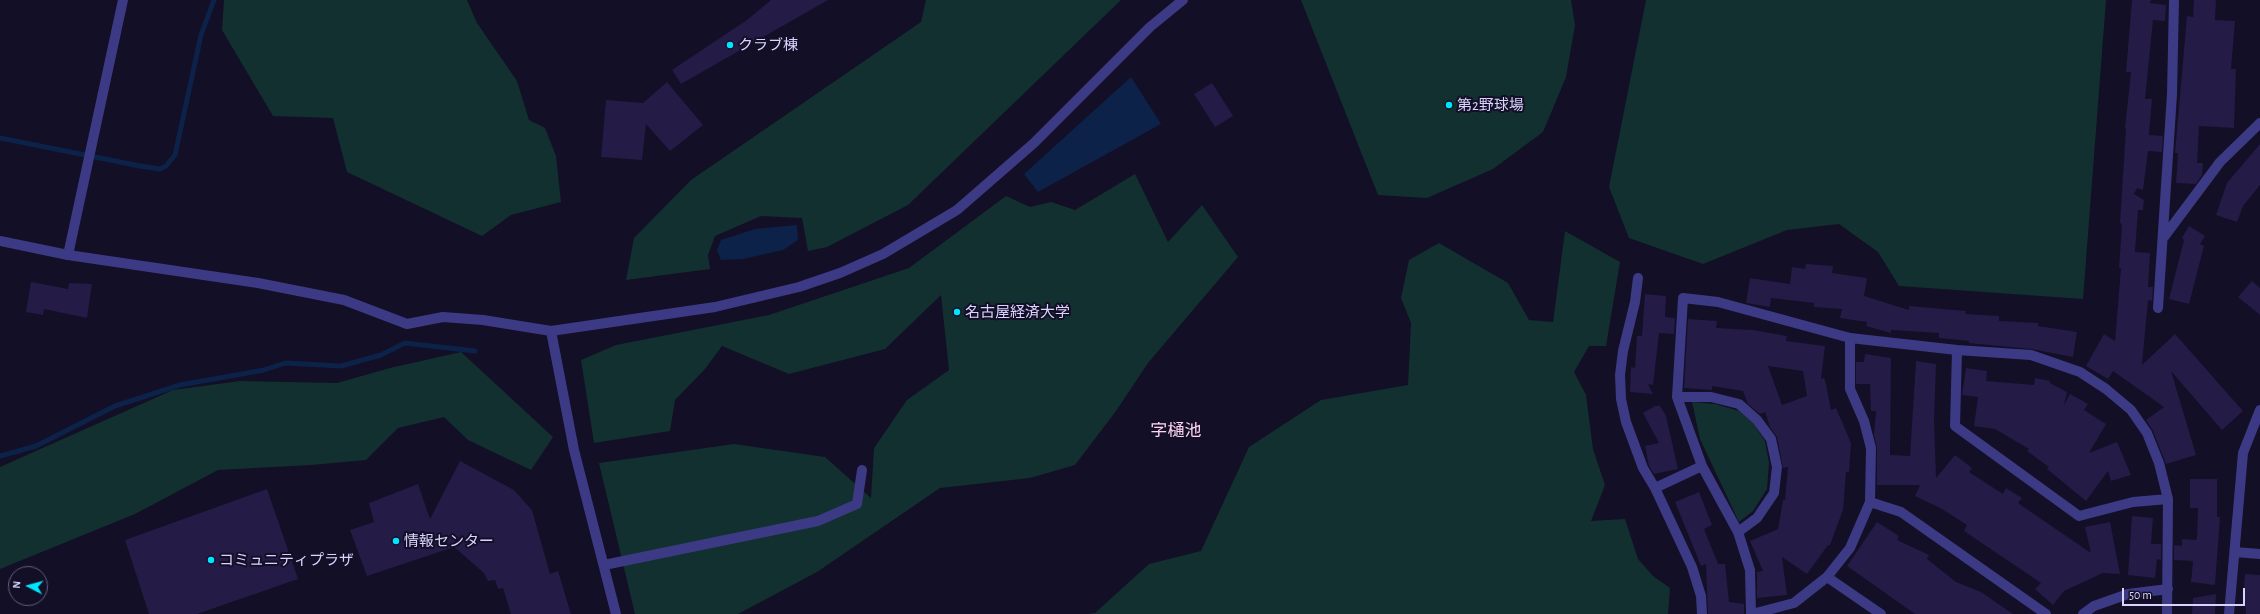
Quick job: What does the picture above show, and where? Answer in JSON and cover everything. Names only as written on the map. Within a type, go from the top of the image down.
[{"type":"street","points":[[68,254],[123,0]]},
{"type":"street","points":[[0,241],[68,254],[258,283],[344,300],[407,324],[444,317],[483,320],[551,331],[665,316],[760,297],[799,287],[840,273],[883,254],[957,210],[1034,142],[1150,27],[1183,0]]},
{"type":"street","points":[[2158,308],[2164,237],[2174,0]]},
{"type":"street","points":[[2164,237],[2220,162],[2260,123]]},
{"type":"street","points":[[1638,278],[1635,302],[1623,351],[1620,375],[1621,400],[1626,422],[1643,468],[1655,488],[1692,567],[1701,596],[1702,614]]},
{"type":"street","points":[[1850,338],[1850,389],[1864,421],[1871,448],[1870,502],[1850,548],[1827,577],[1794,603],[1752,614],[1750,570],[1738,532],[1702,466],[1677,397],[1684,298],[1718,302],[1850,338],[1957,350],[2031,355],[2080,372],[2106,389],[2131,410],[2147,433],[2159,463],[2168,499],[2167,614]]},
{"type":"street","points":[[551,331],[574,450],[616,614]]},
{"type":"street","points":[[1957,350],[1955,426],[2079,516],[2132,502],[2168,499]]},
{"type":"street","points":[[1677,397],[1711,397],[1739,404],[1757,420],[1771,439],[1777,467],[1774,493],[1757,518],[1738,532]]},
{"type":"street","points":[[2229,614],[2243,453],[2260,410]]},
{"type":"street","points":[[1655,488],[1702,466]]},
{"type":"street","points":[[604,565],[818,521],[857,504],[862,470]]},
{"type":"street","points":[[1870,502],[1901,512],[2046,614]]},
{"type":"street","points":[[2235,552],[2260,554]]},
{"type":"street","points":[[1827,577],[1881,614]]},
{"type":"street","points":[[2083,614],[2094,606],[2128,594],[2168,589]]},
{"type":"green space","points":[[224,0],[467,0],[477,23],[517,81],[529,120],[545,128],[556,156],[561,202],[511,215],[482,236],[347,172],[333,118],[273,116],[222,30]]},
{"type":"green space","points":[[926,0],[1121,0],[908,205],[827,247],[808,251],[802,218],[761,216],[715,236],[708,255],[710,269],[626,280],[634,238],[691,180],[921,22]]},
{"type":"green space","name":"第2野球場","points":[[1301,0],[1571,0],[1575,25],[1566,77],[1543,132],[1493,169],[1427,198],[1378,195]]},
{"type":"green space","points":[[1646,0],[2106,0],[2083,299],[1899,286],[1878,252],[1839,224],[1787,230],[1703,264],[1629,238],[1609,187]]},
{"type":"green space","points":[[1135,174],[1168,242],[1202,205],[1238,257],[1148,363],[1116,411],[1075,465],[1030,478],[940,488],[817,572],[738,614],[635,614],[599,463],[734,444],[825,457],[871,498],[874,448],[907,400],[949,370],[941,295],[885,349],[789,374],[722,346],[705,369],[675,400],[670,431],[594,443],[581,360],[616,345],[769,315],[909,268],[1006,196],[1030,207],[1051,202],[1075,210]]},
{"type":"green space","points":[[1565,231],[1620,262],[1606,346],[1589,346],[1574,372],[1586,395],[1593,449],[1605,485],[1591,521],[1625,519],[1638,559],[1653,576],[1670,588],[1668,614],[1086,614],[1095,613],[1149,564],[1201,551],[1249,447],[1321,400],[1408,385],[1411,323],[1401,298],[1409,260],[1439,243],[1508,283],[1529,320],[1553,322]]},
{"type":"green space","points":[[461,352],[553,437],[531,470],[468,440],[444,417],[398,428],[366,460],[311,465],[218,470],[135,514],[0,569],[0,467],[173,390],[240,381],[337,383],[390,368]]},
{"type":"green space","points":[[1692,402],[1715,404],[1739,411],[1753,423],[1765,441],[1769,463],[1767,489],[1753,511],[1739,522],[1700,439]]},
{"type":"water","points":[[1131,77],[1161,124],[1038,192],[1024,174]]},
{"type":"water","points":[[797,225],[798,240],[783,250],[743,259],[721,260],[717,250],[721,240],[755,229]]},
{"type":"building","name":"クラブ棟","points":[[771,0],[828,0],[681,84],[672,70],[747,20]]},
{"type":"building","points":[[2132,0],[2151,0],[2150,3],[2166,5],[2165,21],[2153,20],[2145,99],[2152,99],[2149,135],[2163,136],[2162,152],[2148,151],[2143,190],[2137,188],[2134,194],[2144,200],[2143,210],[2138,210],[2135,252],[2150,253],[2148,287],[2153,287],[2152,301],[2148,300],[2142,365],[2175,334],[2243,411],[2222,430],[2171,371],[2196,455],[2166,464],[2153,431],[2146,420],[2164,407],[2113,371],[2108,379],[2086,366],[2104,334],[2115,341],[2121,268],[2119,268],[2122,225],[2120,222],[2125,128],[2131,72],[2126,72]]},
{"type":"building","points":[[2194,0],[2216,0],[2215,20],[2235,21],[2231,69],[2236,69],[2234,128],[2199,126],[2197,163],[2203,163],[2202,175],[2196,184],[2176,183],[2178,153],[2175,153],[2187,16],[2193,17]]},
{"type":"building","points":[[667,82],[703,125],[670,151],[646,124],[642,160],[601,157],[606,100],[643,103]]},
{"type":"building","points":[[1212,83],[1233,116],[1215,127],[1194,94]]},
{"type":"building","points":[[2260,144],[2260,185],[2243,206],[2237,222],[2216,215],[2227,183]]},
{"type":"building","points":[[2189,226],[2205,236],[2200,244],[2204,246],[2189,304],[2169,299],[2184,240],[2182,238]]},
{"type":"building","points":[[1806,264],[1833,266],[1832,273],[1867,278],[1864,296],[1909,310],[1909,306],[1966,311],[1965,314],[1999,316],[1999,321],[2038,323],[2038,326],[2077,332],[2073,357],[2031,349],[1969,343],[1969,341],[1939,338],[1939,333],[1891,330],[1891,333],[1866,326],[1867,322],[1840,318],[1842,309],[1814,307],[1814,303],[1771,298],[1770,307],[1746,303],[1750,278],[1790,284],[1792,267],[1805,269]]},
{"type":"building","points":[[2252,281],[2260,288],[2260,315],[2238,297]]},
{"type":"building","points":[[31,282],[68,289],[69,283],[92,284],[87,318],[44,309],[43,315],[26,312]]},
{"type":"building","points":[[1645,294],[1666,296],[1665,317],[1675,318],[1674,334],[1659,333],[1653,385],[1648,384],[1653,394],[1630,392],[1631,367],[1635,368],[1637,336],[1642,336]]},
{"type":"building","points":[[1688,319],[1717,321],[1716,328],[1753,330],[1787,336],[1786,341],[1825,346],[1821,379],[1824,378],[1826,384],[1831,410],[1836,408],[1851,443],[1849,472],[1846,472],[1843,510],[1830,545],[1828,545],[1807,574],[1782,557],[1787,595],[1757,598],[1757,572],[1763,571],[1750,541],[1778,529],[1783,500],[1785,500],[1788,467],[1783,468],[1777,437],[1770,427],[1765,412],[1760,414],[1748,404],[1743,391],[1712,386],[1712,390],[1684,388]],"holes":[[[1768,366],[1803,371],[1807,396],[1782,405]]]},
{"type":"building","points":[[1865,354],[1891,358],[1890,455],[1910,456],[1916,361],[1936,364],[1934,421],[1936,478],[1955,455],[1972,468],[1969,472],[2003,494],[2006,488],[2022,498],[2018,503],[2091,553],[2085,527],[2110,522],[2120,574],[2103,573],[2064,591],[2053,605],[2035,589],[2041,583],[1964,531],[1967,525],[1942,509],[1915,496],[1920,485],[1877,485],[1877,448],[1874,435],[1876,411],[1871,411],[1870,384],[1856,384],[1856,362],[1864,362]]},
{"type":"building","points":[[1966,368],[1987,371],[1986,381],[2034,385],[2035,378],[2050,381],[2050,383],[2067,392],[2064,405],[2070,394],[2088,404],[2084,410],[2106,424],[2089,453],[2117,442],[2131,475],[2111,481],[2108,471],[2086,501],[2047,469],[2049,467],[2027,451],[2029,449],[1995,429],[1974,426],[1978,397],[1962,395]]},
{"type":"building","points":[[1655,406],[1660,406],[1666,416],[1678,469],[1654,474],[1649,466],[1645,446],[1659,443],[1643,413]]},
{"type":"building","points":[[460,461],[514,490],[532,510],[550,574],[558,571],[571,614],[511,614],[503,588],[498,589],[495,580],[488,581],[484,573],[454,547],[367,576],[350,530],[374,522],[369,503],[418,484],[430,519]]},
{"type":"building","points":[[2190,479],[2217,479],[2217,517],[2220,517],[2215,585],[2191,582],[2193,561],[2174,560],[2174,545],[2182,546],[2182,539],[2196,540],[2197,537],[2198,508],[2190,508]]},
{"type":"building","name":"コミュニティプラザ","points":[[267,489],[298,579],[197,614],[149,614],[125,540]]},
{"type":"building","points":[[1699,492],[1712,525],[1704,529],[1718,564],[1725,564],[1729,602],[1744,604],[1744,614],[1708,614],[1706,564],[1701,566],[1675,502]]},
{"type":"building","points":[[2132,516],[2153,518],[2151,544],[2161,544],[2161,560],[2157,559],[2155,578],[2128,575]]},
{"type":"building","points":[[1877,522],[1899,536],[1897,540],[1929,555],[1927,559],[1956,582],[1981,592],[2013,614],[1915,614],[1847,566]]},
{"type":"building","points":[[2245,574],[2260,575],[2260,614],[2246,614],[2244,588]]},
{"type":"building","points":[[2216,594],[2215,614],[2192,614],[2193,598]]},
{"type":"waterway","points":[[0,138],[140,166],[160,169],[166,166],[175,155],[201,35],[214,0]]},
{"type":"waterway","points":[[0,456],[36,446],[115,406],[180,385],[264,370],[285,363],[341,366],[381,355],[405,343],[475,351]]},
{"type":"place","name":"クラブ棟","points":[[730,45]]},
{"type":"place","name":"第2野球場","points":[[1449,105]]},
{"type":"place","name":"名古屋経済大学","points":[[957,312]]},
{"type":"place","name":"情報センター","points":[[396,541]]},
{"type":"place","name":"コミュニティプラザ","points":[[211,560]]},
{"type":"district","name":"字樋池","points":[[1176,431]]}]
